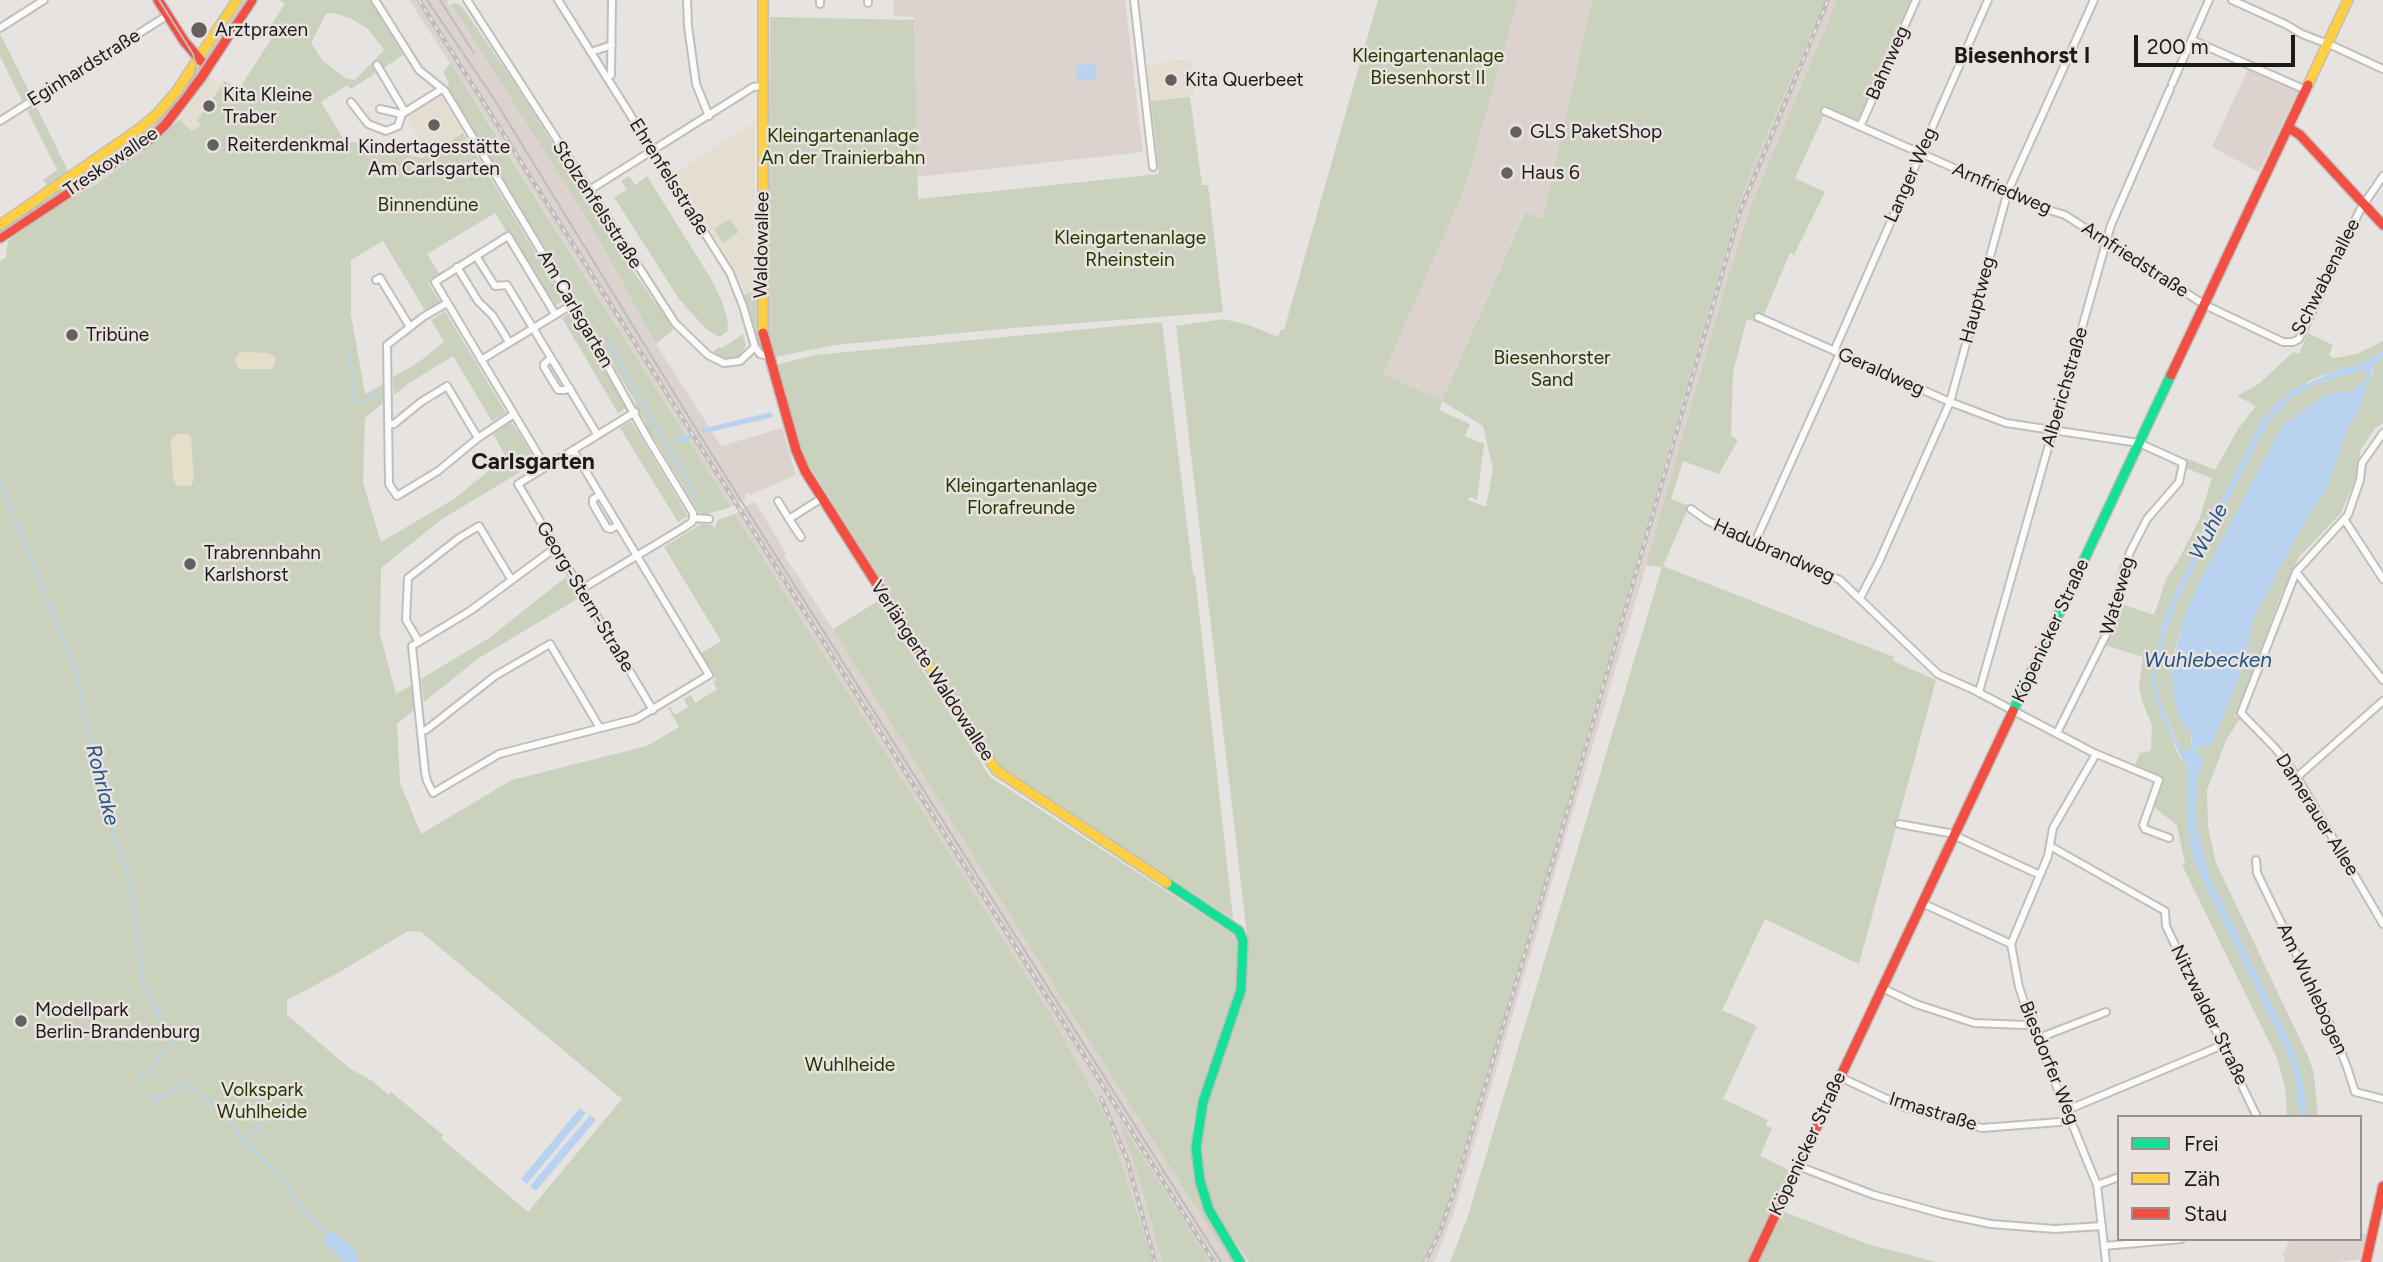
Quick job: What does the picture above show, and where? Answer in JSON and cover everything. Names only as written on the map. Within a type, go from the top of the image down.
[{"type":"main road","points":[[158,0],[184,41],[208,67]]},
{"type":"main road","name":"Treskowallee","points":[[0,225],[142,127],[166,106],[237,0]]},
{"type":"main road","name":"Treskowallee","points":[[0,238],[149,140],[174,115],[252,0]]},
{"type":"main road","name":"Waldowallee","points":[[763,0],[761,306],[762,330],[769,360]]},
{"type":"main road","name":"Köpenicker Straße","points":[[1753,1262],[2139,443],[2208,306],[2348,0]]},
{"type":"main road","points":[[2289,128],[2300,135],[2383,225]]},
{"type":"main road","name":"Verlängerte Waldowallee","points":[[769,360],[805,471],[996,770],[1229,923],[1241,936],[1244,965],[1241,990],[1203,1102],[1196,1148],[1200,1181],[1209,1210],[1240,1262]]},
{"type":"main road","points":[[2366,1262],[2381,1208],[2383,1186]]},
{"type":"street","points":[[0,28],[44,0]]},
{"type":"street","name":"Am Carlsgarten","points":[[375,0],[419,70],[442,89],[573,304],[694,518]]},
{"type":"street","points":[[468,2],[477,0]]},
{"type":"street","name":"Ehrenfelsstraße","points":[[558,0],[730,274],[755,347]]},
{"type":"street","points":[[607,77],[611,75],[612,0]]},
{"type":"street","points":[[687,0],[696,83],[709,116]]},
{"type":"street","points":[[1134,0],[1153,167]]},
{"type":"street","name":"Bahnweg","points":[[1860,127],[1916,0]]},
{"type":"street","name":"Langer Weg","points":[[1755,542],[1988,0]]},
{"type":"street","name":"Hauptweg","points":[[1860,598],[1950,402],[2008,191],[2094,0]]},
{"type":"street","name":"Alberichstraße","points":[[1979,692],[2113,219],[2209,0]]},
{"type":"street","points":[[2232,0],[2285,24],[2290,29],[2383,69]]},
{"type":"street","name":"Stolzenfelsstraße","points":[[468,2],[667,314],[713,359],[724,363],[740,361],[755,347]]},
{"type":"street","name":"Eginhardstraße","points":[[0,121],[167,15]]},
{"type":"street","points":[[2192,40],[2306,90]]},
{"type":"street","points":[[591,52],[612,45]]},
{"type":"street","points":[[377,65],[403,113]]},
{"type":"street","points":[[588,191],[753,87],[762,86]]},
{"type":"street","points":[[351,102],[366,122],[383,131],[396,128],[403,113],[442,89]]},
{"type":"street","points":[[380,109],[403,113]]},
{"type":"street","name":"Arnfriedweg","points":[[1825,111],[2049,211],[2065,215]]},
{"type":"street","name":"Schwabenallee","points":[[2293,342],[2299,339],[2364,204],[2383,176]]},
{"type":"street","name":"Arnfriedstraße","points":[[2065,215],[2208,306],[2283,342],[2293,342]]},
{"type":"street","points":[[555,314],[508,236],[435,282],[545,466],[635,412]]},
{"type":"street","points":[[476,256],[495,286],[506,285],[597,435]]},
{"type":"street","points":[[457,267],[478,301],[493,316],[509,342]]},
{"type":"street","points":[[376,280],[380,278],[410,327]]},
{"type":"street","points":[[447,303],[410,327],[386,347],[389,484],[397,496],[438,471],[478,438],[514,414]]},
{"type":"street","points":[[481,360],[573,304]]},
{"type":"street","name":"Geraldweg","points":[[1758,317],[1950,402],[2006,423],[2139,443],[2183,463]]},
{"type":"street","points":[[755,347],[769,360]]},
{"type":"street","points":[[551,358],[544,367],[558,390],[569,388]]},
{"type":"street","points":[[388,424],[394,424],[421,402],[447,386],[478,438]]},
{"type":"street","points":[[2383,433],[2362,463],[2356,494],[2348,515],[2296,572],[2383,681]]},
{"type":"street","points":[[555,548],[470,611],[412,649],[427,781],[433,793],[499,754],[636,719],[709,675],[573,450]]},
{"type":"street","name":"Wateweg","points":[[2057,733],[2115,617],[2123,571],[2130,552],[2147,519],[2179,482],[2183,463]]},
{"type":"street","name":"Georg-Stern-Straße","points":[[545,466],[518,484],[653,710]]},
{"type":"street","points":[[600,495],[593,499],[593,504],[607,528],[618,525]]},
{"type":"street","points":[[789,519],[822,498]]},
{"type":"street","points":[[778,501],[801,537]]},
{"type":"street","name":"Hadubrandweg","points":[[1691,509],[1708,521],[1840,580],[1938,674],[1979,692],[2096,754],[2159,780],[2143,825],[2145,830],[2169,838]]},
{"type":"street","points":[[580,590],[694,518],[709,519]]},
{"type":"street","points":[[2344,519],[2383,579]]},
{"type":"street","points":[[419,642],[406,620],[408,578],[459,538],[479,526],[511,579]]},
{"type":"street","name":"Damerauer Allee","points":[[2296,572],[2242,713],[2276,749],[2297,777],[2383,924]]},
{"type":"street","points":[[421,731],[426,730],[495,676],[550,644],[600,728]]},
{"type":"street","points":[[2297,777],[2383,701]]},
{"type":"street","points":[[1923,902],[2011,944],[2040,875],[2053,828],[2096,754]]},
{"type":"street","points":[[1899,824],[1954,836],[2040,875]]},
{"type":"street","name":"Nitzwalder Straße","points":[[2050,846],[2165,911],[2166,926],[2256,1115]]},
{"type":"street","name":"Am Wuhlebogen","points":[[2256,860],[2257,873],[2329,1022],[2355,1092],[2383,1099]]},
{"type":"street","name":"Biesdorfer Weg","points":[[2011,944],[2019,988],[2036,1039],[2097,1185],[2106,1262]]},
{"type":"street","points":[[1882,988],[1916,1004],[1974,1023],[2025,1026],[2031,1023]]},
{"type":"street","points":[[2036,1039],[2106,1012]]},
{"type":"street","points":[[2067,1110],[2223,1045]]},
{"type":"street","name":"Irmastraße","points":[[1840,1077],[1904,1107],[1982,1128],[2072,1121]]},
{"type":"street","points":[[1798,1166],[1885,1199],[1991,1224],[2055,1229],[2102,1226]]},
{"type":"street","points":[[2097,1185],[2117,1178]]},
{"type":"street","points":[[2104,1246],[2159,1241]]},
{"type":"shaded area","points":[[409,0],[448,0],[449,7],[454,8],[593,229],[656,344],[721,446],[782,428],[796,475],[750,495],[746,492],[746,499],[731,507]]},
{"type":"shaded area","points":[[893,0],[1125,0],[1143,152],[916,177],[914,17],[893,16]]},
{"type":"shaded area","points":[[1518,0],[1592,0],[1543,220],[1524,213],[1442,400],[1382,374],[1465,188]]},
{"type":"shaded area","points":[[1826,0],[1837,0],[1750,208],[1729,274],[1652,546],[1453,1215],[1434,1262],[1423,1262],[1439,1232],[1557,839],[1737,210],[1756,159]]},
{"type":"shaded area","name":"Kita Querbeet","points":[[1191,59],[1194,96],[1151,101],[1147,64]]},
{"type":"shaded area","points":[[2248,69],[2298,91],[2259,172],[2212,147]]},
{"type":"shaded area","name":"Kita Kleine Traber","points":[[209,77],[219,83],[223,79],[239,89],[235,99],[192,131],[179,120]]},
{"type":"shaded area","name":"Kindertagesstätte Am Carlsgarten","points":[[440,95],[463,133],[428,154],[405,116]]},
{"type":"shaded area","points":[[755,122],[753,292],[746,294],[731,263],[675,173]]},
{"type":"shaded area","points":[[755,502],[786,553],[784,555],[860,670],[1066,1005],[1231,1262],[1210,1262],[1120,1122],[1162,1262],[1153,1262],[1108,1121],[1053,1018],[735,514]]},
{"type":"shaded area","points":[[2362,1233],[2366,1234],[2360,1259],[2338,1262],[2285,1262],[2283,1253],[2290,1241],[2362,1241]]},
{"type":"green space","points":[[279,0],[371,0],[403,55],[351,89],[347,85],[321,102],[344,140],[422,158],[463,133],[564,300],[553,307],[495,213],[427,254],[440,275],[428,283],[441,303],[426,312],[383,241],[351,260],[351,315],[365,394],[384,384],[384,402],[365,418],[363,483],[381,542],[454,499],[506,457],[492,432],[511,421],[537,462],[442,519],[381,568],[380,634],[396,694],[412,685],[415,709],[397,724],[400,783],[421,834],[512,780],[647,746],[679,727],[668,708],[670,707],[675,715],[688,707],[684,699],[691,695],[695,703],[717,689],[713,682],[716,680],[700,654],[721,641],[664,547],[701,524],[713,525],[714,529],[718,520],[735,514],[1053,1018],[1108,1121],[1153,1262],[359,1262],[337,1254],[344,1262],[0,1262],[0,261],[6,257],[8,241],[41,216],[96,184],[141,153],[179,120],[192,131],[202,125],[197,121],[225,81],[237,90],[234,99],[226,106],[235,100],[239,89],[274,35],[267,31],[285,4]],"holes":[[[334,13],[350,18],[368,29],[384,50],[355,80],[347,79],[323,61],[311,43],[326,14]],[[408,931],[421,932],[622,1099],[528,1212],[391,1092],[389,1095],[349,1068],[287,1015],[287,1000]]]},
{"type":"green space","points":[[1378,0],[1518,0],[1465,188],[1383,374],[1442,400],[1525,212],[1543,219],[1592,0],[1826,0],[1756,159],[1737,210],[1557,839],[1439,1232],[1423,1262],[1249,1262],[1215,1212],[1208,1195],[1203,1165],[1201,1139],[1208,1097],[1235,1022],[1247,935],[1176,326],[1223,319],[1249,325],[1278,337],[1281,329],[1284,330]],"holes":[[[1442,401],[1483,426],[1493,469],[1486,507],[1468,500],[1470,497],[1477,500],[1484,444],[1465,436],[1470,424],[1439,410]]]},
{"type":"green space","points":[[1837,0],[1911,0],[1858,122],[1827,115],[1823,117],[1795,178],[1825,192],[1794,255],[1790,253],[1760,324],[1747,319],[1733,372],[1731,436],[1738,440],[1719,474],[1683,461],[1671,499],[1689,506],[1663,566],[1894,657],[1893,661],[1936,680],[1859,964],[1765,919],[1722,1010],[1757,1026],[1723,1099],[1768,1120],[1766,1125],[1772,1128],[1760,1156],[1789,1170],[1772,1207],[1867,1244],[1936,1262],[1450,1262],[1467,1219],[1662,567],[1646,565],[1729,274],[1750,208]]},
{"type":"green space","points":[[454,3],[461,5],[515,84],[637,277],[674,329],[656,344],[593,229],[454,8],[449,7]]},
{"type":"green space","points":[[770,17],[914,20],[918,199],[1159,174],[1151,101],[1190,97],[1202,185],[1208,185],[1223,312],[835,345],[775,357],[767,330]]},
{"type":"green space","points":[[0,34],[31,95],[22,101],[0,56]]},
{"type":"green space","points":[[451,63],[731,507],[700,514],[654,438],[651,438],[636,403],[592,329],[589,330],[572,297],[574,296],[449,89],[443,72]]},
{"type":"green space","points":[[35,104],[68,171],[47,186],[43,180],[57,170],[27,110]]},
{"type":"green space","points":[[629,176],[635,185],[647,176],[711,279],[729,325],[728,331],[719,337],[706,329],[679,299],[614,197],[627,190],[621,181]]},
{"type":"green space","points":[[730,219],[739,232],[723,243],[714,229]]},
{"type":"green space","points":[[758,292],[760,347],[754,336],[744,295]]},
{"type":"green space","points":[[445,311],[506,413],[492,421],[453,356],[394,395],[393,377],[419,362],[444,342],[431,320]]},
{"type":"green space","points":[[569,313],[627,408],[618,413],[562,318]]},
{"type":"green space","name":"Kleingartenanlage Florafreunde","points":[[1162,322],[1195,575],[1233,919],[998,766],[802,454],[776,365],[815,355]]},
{"type":"green space","points":[[2308,333],[2333,345],[2329,355],[2334,358],[2357,354],[2383,341],[2383,352],[2359,365],[2309,381],[2260,424],[2179,584],[2162,625],[2151,681],[2176,750],[2187,768],[2187,818],[2191,850],[2197,868],[2294,1071],[2300,1115],[2287,1115],[2285,1087],[2277,1058],[2182,865],[2185,864],[2177,825],[2151,805],[2161,779],[2134,767],[2140,753],[2151,751],[2152,725],[2139,686],[2143,657],[2105,645],[2121,604],[2154,615],[2167,577],[2199,520],[2212,478],[2185,468],[2186,458],[2215,470],[2238,429],[2256,406],[2237,396],[2260,383],[2293,352],[2299,354]]},
{"type":"green space","points":[[743,334],[746,345],[736,359],[721,358],[713,351],[722,348]]},
{"type":"green space","points":[[2383,358],[2383,423],[2375,428],[2361,449],[2356,477],[2341,513],[2299,557],[2280,597],[2235,716],[2240,719],[2227,738],[2207,790],[2208,826],[2216,863],[2309,1058],[2314,1074],[2318,1115],[2306,1115],[2295,1052],[2208,874],[2195,817],[2198,777],[2204,758],[2189,751],[2186,754],[2180,747],[2159,699],[2155,682],[2163,641],[2178,598],[2269,421],[2291,398],[2313,385],[2362,370],[2372,376],[2374,365]],"holes":[[[2367,387],[2357,414],[2349,426],[2327,488],[2301,528],[2253,620],[2244,667],[2210,747],[2203,745],[2201,748],[2191,744],[2192,735],[2175,704],[2174,653],[2197,587],[2277,435],[2286,423],[2327,394]]]},
{"type":"green space","points":[[631,421],[688,516],[678,522],[620,428]]},
{"type":"green space","points":[[566,577],[579,598],[479,658],[424,702],[421,679],[489,638]]},
{"type":"green space","points":[[881,599],[885,611],[990,777],[1234,935],[1237,942],[1237,988],[1198,1102],[1191,1149],[1195,1181],[1206,1213],[1237,1262],[1231,1262],[1066,1005],[833,629]]},
{"type":"green space","points":[[1118,1118],[1210,1262],[1162,1262],[1139,1179]]},
{"type":"sand","points":[[244,352],[269,353],[275,357],[275,363],[272,369],[239,369],[236,357]]},
{"type":"sand","points":[[177,434],[188,434],[191,437],[194,480],[190,486],[178,486],[173,479],[171,443]]},
{"type":"water","points":[[1096,63],[1097,79],[1077,81],[1076,66]]},
{"type":"water","name":"Wuhlebecken","points":[[2383,352],[2383,358],[2374,365],[2368,385],[2363,382],[2367,375],[2366,371],[2362,370],[2313,385],[2291,398],[2269,421],[2178,598],[2163,641],[2155,682],[2159,699],[2178,744],[2186,753],[2192,745],[2192,735],[2181,721],[2175,704],[2171,669],[2183,622],[2197,587],[2277,435],[2286,423],[2327,394],[2354,391],[2362,383],[2367,386],[2357,414],[2349,426],[2327,488],[2301,528],[2253,620],[2244,667],[2210,747],[2197,746],[2195,754],[2204,758],[2198,777],[2195,817],[2208,874],[2295,1052],[2304,1086],[2306,1109],[2306,1115],[2300,1115],[2294,1071],[2284,1046],[2197,868],[2191,850],[2187,818],[2187,768],[2162,718],[2151,681],[2162,625],[2179,584],[2260,424],[2275,405],[2293,390],[2340,369],[2359,365]]},
{"type":"water","points":[[580,1108],[586,1113],[527,1184],[521,1179]]},
{"type":"water","points":[[590,1115],[596,1120],[536,1191],[530,1186]]},
{"type":"water","points":[[333,1231],[355,1249],[359,1262],[344,1262],[323,1240]]},
{"type":"waterway","points":[[608,342],[699,501]]},
{"type":"waterway","points":[[349,352],[355,398],[361,403],[379,392]]},
{"type":"waterway","points":[[704,431],[770,415]]},
{"type":"waterway","points":[[679,440],[689,437]]},
{"type":"waterway","name":"Rohrlake","points":[[0,481],[76,671],[102,797],[132,888],[142,980],[171,1043],[148,1072],[139,1077],[142,1081]]},
{"type":"waterway","name":"Rohrlake","points":[[149,1093],[155,1101],[188,1083],[228,1119],[243,1142],[265,1122]]},
{"type":"waterway","points":[[244,1142],[282,1177],[305,1213],[327,1234]]},
{"type":"tram line","points":[[159,0],[193,54],[196,65],[194,78]]},
{"type":"tram line","points":[[0,233],[155,126],[182,95],[247,0]]},
{"type":"tram line","points":[[427,0],[496,102],[701,437],[1221,1262]]},
{"type":"tram line","points":[[440,0],[474,53]]},
{"type":"railway","points":[[419,0],[1214,1262]]},
{"type":"railway","points":[[1425,1262],[1440,1232],[1451,1200],[1559,840],[1740,211],[1828,0]]},
{"type":"railway","points":[[1101,1098],[1127,1159],[1155,1262]]},
{"type":"traffic: fast","points":[[2013,711],[2171,375]]},
{"type":"traffic: fast","points":[[1167,883],[1239,931],[1243,941],[1241,990],[1203,1102],[1196,1148],[1200,1181],[1209,1210],[1240,1262]]},
{"type":"traffic: slow","points":[[0,225],[142,127],[158,113],[176,92],[237,0]]},
{"type":"traffic: slow","points":[[763,0],[763,333]]},
{"type":"traffic: slow","points":[[2308,85],[2348,0]]},
{"type":"traffic: slow","points":[[920,652],[996,770],[1167,883]]},
{"type":"traffic: jam","points":[[158,0],[184,41],[201,61]]},
{"type":"traffic: jam","points":[[0,238],[149,140],[165,125],[201,78],[252,0]]},
{"type":"traffic: jam","points":[[2171,375],[2308,85]]},
{"type":"traffic: jam","points":[[2289,128],[2300,135],[2383,225]]},
{"type":"traffic: jam","points":[[763,333],[796,450],[805,471],[920,652]]},
{"type":"traffic: jam","points":[[1753,1262],[2013,711]]},
{"type":"traffic: jam","points":[[2366,1262],[2383,1186]]},
{"type":"place","name":"Arztpraxen","points":[[199,30]]},
{"type":"place","name":"Kita Querbeet","points":[[1171,80]]},
{"type":"place","name":"Kita Kleine Traber","points":[[209,106]]},
{"type":"place","name":"Kindertagesstätte Am Carlsgarten","points":[[434,125]]},
{"type":"place","name":"GLS PaketShop","points":[[1516,132]]},
{"type":"place","name":"Reiterdenkmal","points":[[213,145]]},
{"type":"place","name":"Haus 6","points":[[1507,173]]},
{"type":"place","name":"Tribüne","points":[[72,335]]},
{"type":"place","name":"Trabrennbahn Karlshorst","points":[[190,564]]},
{"type":"place","name":"Modellpark Berlin-Brandenburg","points":[[21,1021]]},
{"type":"district","name":"Biesenhorst I","points":[[2022,56]]},
{"type":"district","name":"Carlsgarten","points":[[533,462]]},
{"type":"park label","name":"Kleingartenanlage Biesenhorst II","points":[[1428,67]]},
{"type":"park label","name":"Kleingartenanlage An der Trainierbahn","points":[[843,147]]},
{"type":"park label","name":"Binnendüne","points":[[428,205]]},
{"type":"park label","name":"Kleingartenanlage Rheinstein","points":[[1130,249]]},
{"type":"park label","name":"Biesenhorster Sand","points":[[1552,369]]},
{"type":"park label","name":"Wuhlheide","points":[[850,1065]]},
{"type":"park label","name":"Volkspark Wuhlheide","points":[[262,1101]]},
{"type":"water label","name":"Wuhle","points":[[2209,532]]}]
